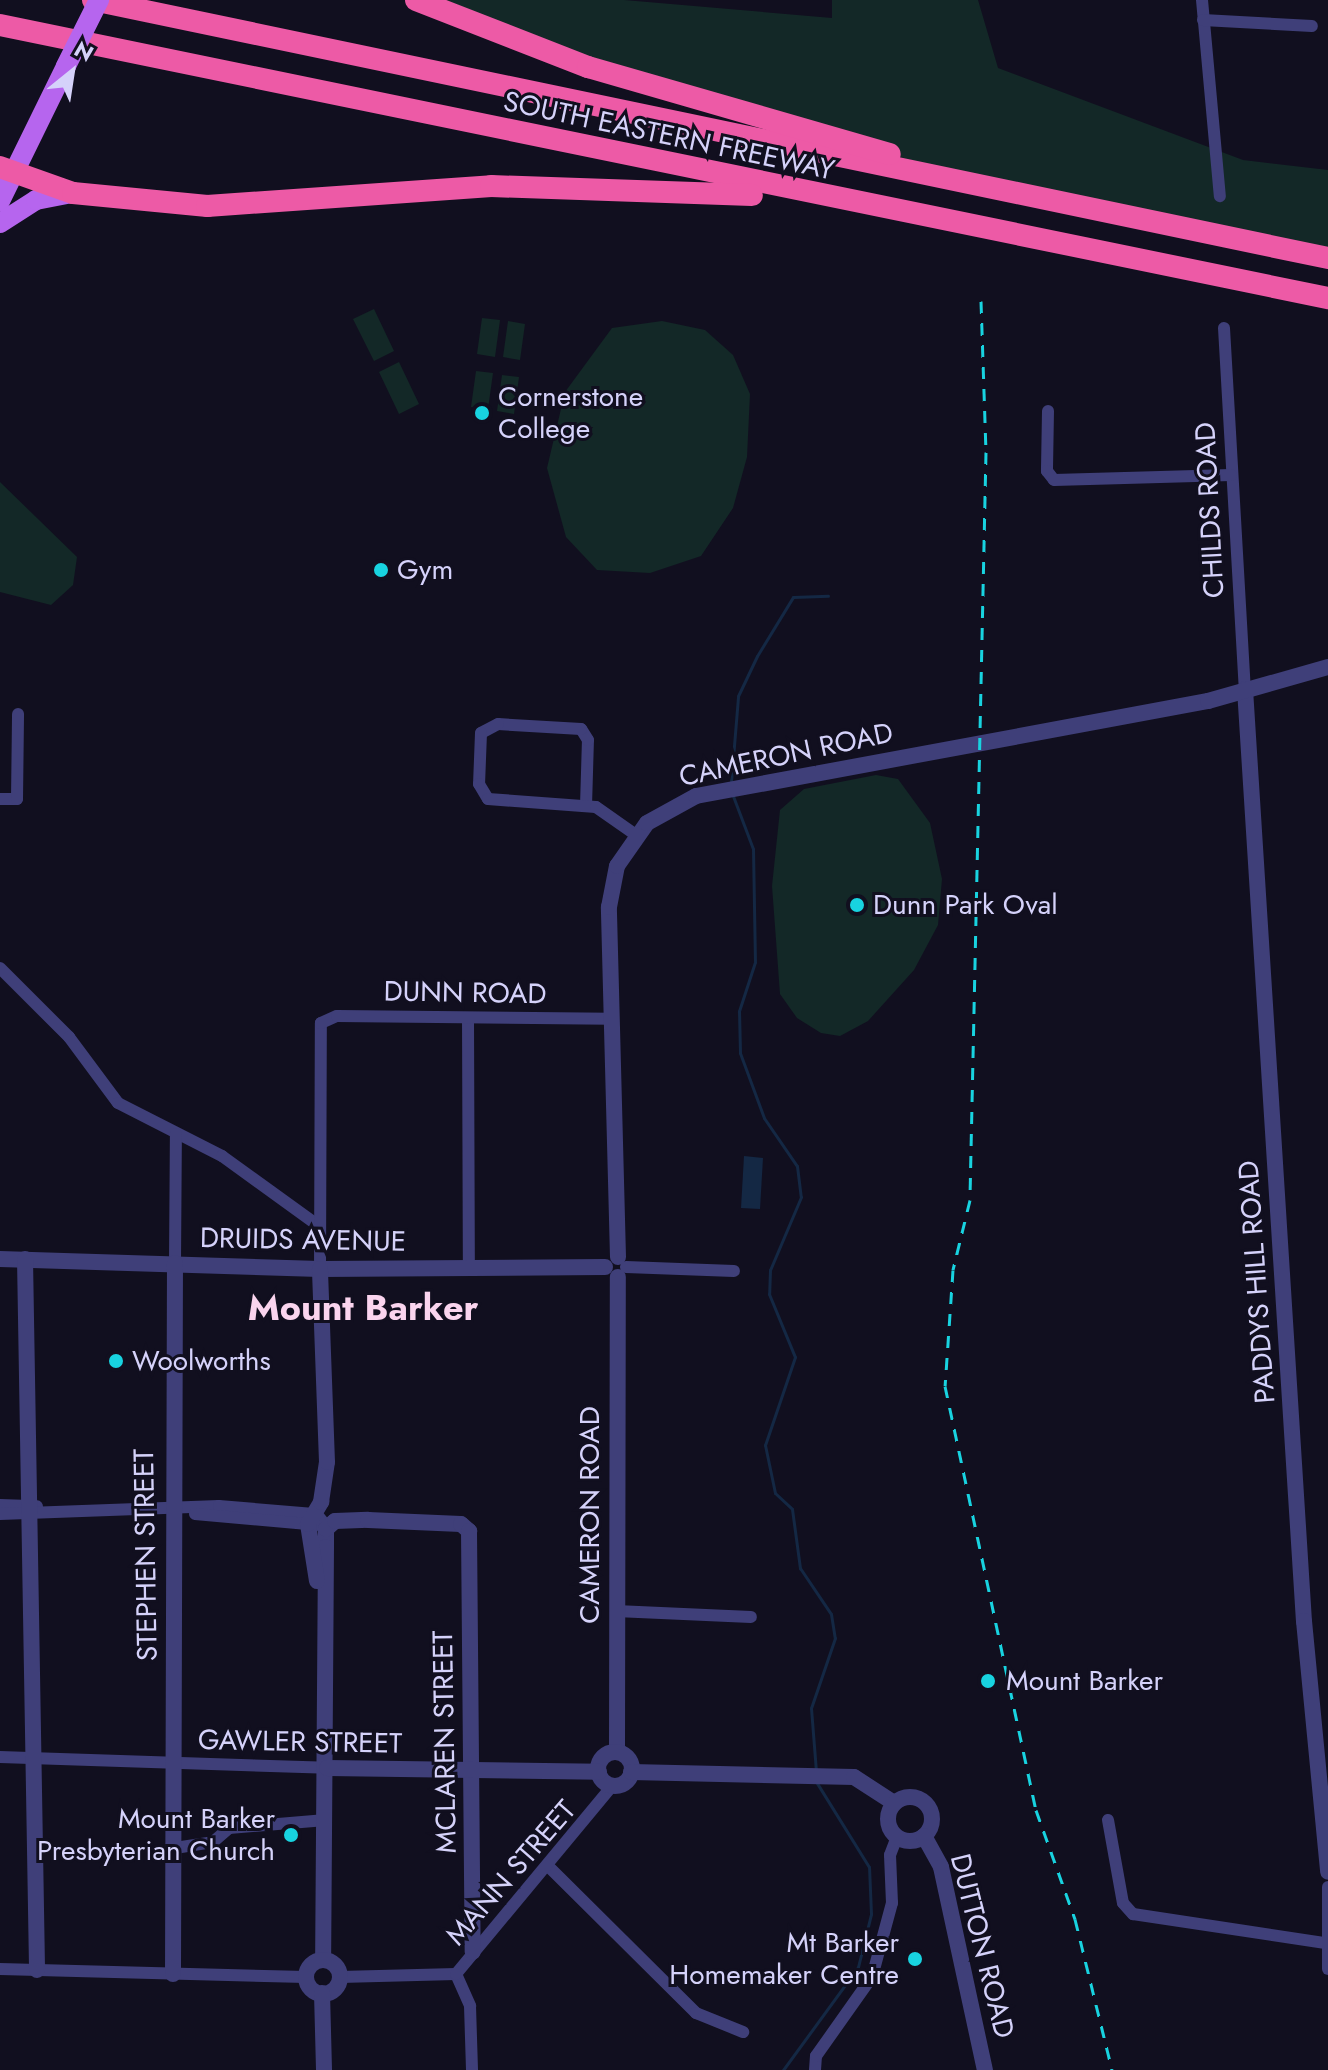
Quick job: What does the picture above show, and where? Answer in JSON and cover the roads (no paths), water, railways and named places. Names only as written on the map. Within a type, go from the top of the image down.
[{"type":"highway","name":"SOUTH EASTERN FREEWAY","points":[[96,0],[1328,258]]},
{"type":"highway","points":[[416,0],[588,67],[1045,200]]},
{"type":"highway","name":"SOUTH EASTERN FREEWAY","points":[[0,25],[829,199],[1328,298]]},
{"type":"highway","points":[[6,169],[73,193],[207,206],[576,184],[829,199]]},
{"type":"main road","points":[[0,201],[6,169],[66,66],[96,0]]},
{"type":"main road","points":[[0,223],[36,200],[73,193]]},
{"type":"street","points":[[1202,0],[1220,196]]},
{"type":"street","points":[[1203,20],[1312,26]]},
{"type":"street","name":"CHILDS ROAD","points":[[1224,328],[1245,689]]},
{"type":"street","points":[[1048,411],[1047,471],[1054,480],[1231,475]]},
{"type":"street","name":"CAMERON ROAD","points":[[617,1752],[617,1267],[610,1019],[612,884],[636,835],[673,804],[1245,689],[1328,667]]},
{"type":"street","name":"PADDYS HILL ROAD","points":[[1245,689],[1304,1621],[1328,1872]]},
{"type":"street","points":[[0,799],[17,799],[18,714]]},
{"type":"street","points":[[586,806],[588,740],[581,729],[498,724],[481,733],[479,784],[488,799],[586,806],[636,835]]},
{"type":"street","points":[[0,968],[45,1009],[118,1103],[222,1156],[320,1227],[327,1462],[311,1519],[326,1658]]},
{"type":"street","name":"DUNN ROAD","points":[[320,1227],[321,1023],[337,1016],[610,1019]]},
{"type":"street","points":[[468,1018],[469,1269]]},
{"type":"street","name":"STEPHEN STREET","points":[[173,1974],[175,1848],[170,1512],[176,1134]]},
{"type":"street","name":"DRUIDS AVENUE","points":[[0,1259],[320,1269],[617,1267],[734,1271]]},
{"type":"street","points":[[25,1259],[32,1510],[37,1970]]},
{"type":"street","points":[[0,1505],[32,1510]]},
{"type":"street","points":[[0,1514],[32,1510],[170,1512],[219,1506],[311,1519],[326,1529],[327,1768],[323,1960],[306,1977]]},
{"type":"street","name":"MCLAREN STREET","points":[[326,1529],[335,1521],[368,1520],[461,1524],[469,1531],[473,1952]]},
{"type":"street","points":[[616,1611],[751,1617]]},
{"type":"street","points":[[631,1772],[617,1752],[602,1759],[599,1772],[613,1785],[631,1772],[827,1774],[868,1782],[894,1803]]},
{"type":"street","name":"GAWLER STREET","points":[[0,1757],[174,1766],[599,1772]]},
{"type":"street","name":"MANN STREET","points":[[340,1977],[456,1974],[613,1785]]},
{"type":"street","points":[[908,1797],[924,1803],[931,1818],[924,1836],[897,1837],[888,1821],[894,1803],[908,1797]]},
{"type":"street","points":[[175,1848],[213,1842],[229,1828],[326,1820]]},
{"type":"street","points":[[1109,1829],[1123,1903],[1133,1914],[1324,1943]]},
{"type":"street","name":"DUTTON ROAD","points":[[924,1836],[941,1867],[985,2070]]},
{"type":"street","points":[[815,2070],[816,2056],[872,1977],[892,1903],[890,1855],[897,1837]]},
{"type":"street","points":[[548,1866],[696,2013],[743,2032]]},
{"type":"street","points":[[1328,1887],[1324,1943],[1328,1969]]},
{"type":"street","points":[[322,1993],[340,1977],[323,1960]]},
{"type":"street","points":[[0,1969],[306,1977],[322,1993],[324,2070]]},
{"type":"street","points":[[456,1974],[470,2006],[472,2070]]},
{"type":"water","points":[[744,1156],[763,1158],[760,1209],[741,1208]]},
{"type":"waterway","points":[[731,782],[738,696],[757,656],[793,597],[828,596]]},
{"type":"waterway","points":[[733,796],[753,849],[755,962],[739,1011],[740,1053],[764,1118],[797,1166],[801,1197],[770,1270],[769,1294],[795,1357],[765,1445],[775,1493],[792,1509],[800,1568],[831,1614],[835,1638],[811,1708],[816,1771]]},
{"type":"waterway","points":[[783,2070],[858,1967],[871,1914],[869,1867],[817,1783]]},
{"type":"railway","points":[[981,301],[986,452],[970,1200],[953,1270],[945,1386],[1036,1810],[1075,1919],[1112,2070]]},
{"type":"place","name":"Cornerstone College","points":[[482,413]]},
{"type":"place","name":"Gym","points":[[381,570]]},
{"type":"place","name":"Dunn Park Oval","points":[[857,905]]},
{"type":"place","name":"Woolworths","points":[[116,1361]]},
{"type":"place","name":"Mount Barker","points":[[988,1681]]},
{"type":"place","name":"Mount Barker Presbyterian Church","points":[[291,1835]]},
{"type":"place","name":"Mt Barker Homemaker Centre","points":[[915,1959]]},
{"type":"district","name":"Mount Barker","points":[[363,1308]]}]
